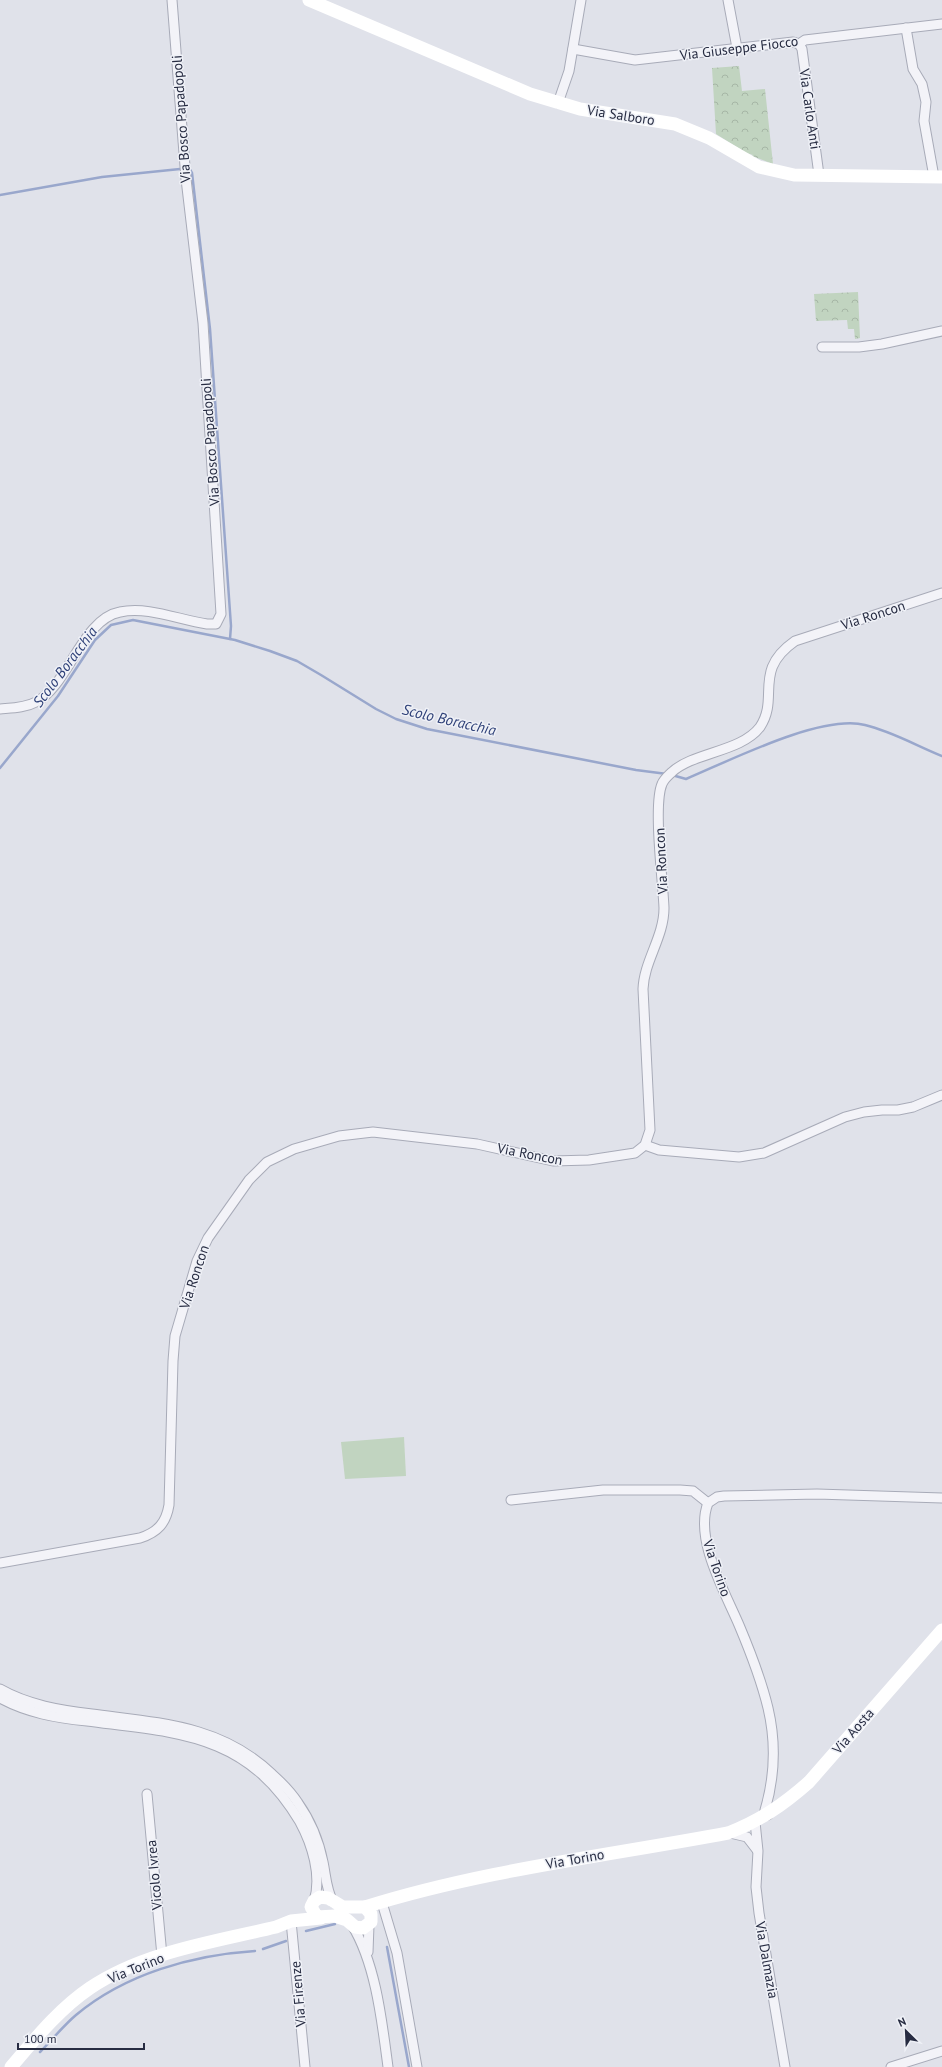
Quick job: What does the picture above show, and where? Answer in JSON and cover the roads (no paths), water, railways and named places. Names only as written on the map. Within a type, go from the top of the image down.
[{"type":"street","name":"Via Bosco Papadopoli","points":[[0,708],[20,707],[35,703],[44,697],[57,683],[91,631],[110,616],[118,612],[148,612],[207,624],[216,624],[221,614],[203,323],[186,178],[172,0]]},
{"type":"street","name":"Via Salboro","points":[[309,0],[530,94],[580,109],[674,124],[709,138],[759,168],[794,175],[938,177]]},
{"type":"street","points":[[558,103],[569,71],[581,0]]},
{"type":"street","points":[[728,0],[737,48]]},
{"type":"street","name":"Via Giuseppe Fiocco","points":[[573,49],[635,60],[793,42],[799,44],[805,40],[942,24]]},
{"type":"street","points":[[906,28],[913,69],[922,84],[926,102],[924,121],[938,177]]},
{"type":"street","name":"Via Carlo Anti","points":[[799,44],[802,50],[819,175]]},
{"type":"street","points":[[822,347],[860,347],[882,344],[942,331]]},
{"type":"street","name":"Via Roncon","points":[[0,1562],[140,1538],[152,1534],[164,1522],[169,1505],[172,1361],[175,1336],[197,1261],[208,1238],[250,1180],[267,1162],[278,1156],[314,1143],[339,1136],[362,1132],[384,1133],[477,1144],[553,1161],[571,1161],[635,1153],[645,1145],[650,1130],[643,989],[645,972],[660,935],[663,915],[659,804],[662,784],[673,771],[742,740],[759,728],[766,712],[771,667],[780,654],[795,641],[942,593]]},
{"type":"street","points":[[645,1145],[659,1150],[723,1156],[739,1157],[764,1153],[845,1117],[870,1111],[913,1108],[942,1095]]},
{"type":"street","points":[[511,1500],[603,1490],[693,1491],[708,1503],[717,1496],[817,1494],[942,1498]]},
{"type":"street","name":"Via Torino","points":[[708,1503],[705,1514],[705,1525],[710,1555],[747,1645],[768,1708],[774,1753],[773,1773],[765,1810],[768,1815]]},
{"type":"street","name":"Via Aosta","points":[[755,1822],[789,1801],[809,1782],[942,1630]]},
{"type":"street","points":[[0,1688],[31,1703],[65,1711],[176,1725],[202,1731],[229,1742],[258,1760],[283,1784],[298,1803],[307,1818],[320,1851],[326,1885],[333,1902]]},
{"type":"street","points":[[0,1698],[29,1711],[64,1718],[174,1733],[200,1739],[225,1749],[254,1767],[277,1788],[302,1826],[315,1864],[317,1883],[313,1902],[314,1914],[321,1918]]},
{"type":"street","name":"Vicolo Ivrea","points":[[147,1794],[162,1956]]},
{"type":"street","name":"Via Torino","points":[[368,1917],[395,1897],[502,1872],[728,1833],[755,1822]]},
{"type":"street","name":"Via Dalmazia","points":[[755,1822],[758,1852],[756,1886],[758,1913],[785,2067]]},
{"type":"street","points":[[728,1833],[747,1837],[752,1840],[758,1852]]},
{"type":"street","points":[[313,1902],[324,1897],[343,1907],[368,1917]]},
{"type":"street","name":"Via Torino","points":[[368,1917],[395,1897]]},
{"type":"street","name":"Via Torino","points":[[291,1921],[313,1902]]},
{"type":"street","points":[[383,1906],[390,1923],[397,1953],[417,2067]]},
{"type":"street","name":"Via Torino","points":[[11,2067],[65,2008],[90,1988],[112,1976],[162,1956],[291,1921],[336,1916],[347,1920],[352,1925]]},
{"type":"street","points":[[352,1925],[359,1928],[368,1917]]},
{"type":"street","points":[[368,1917],[368,1956],[384,2033],[388,2067]]},
{"type":"street","name":"Via Firenze","points":[[291,1921],[305,2067]]},
{"type":"street","points":[[352,1925],[368,1956]]},
{"type":"street","points":[[891,2067],[942,2051]]},
{"type":"waterway","points":[[189,168],[192,173],[210,329],[231,626],[230,639]]},
{"type":"waterway","points":[[0,195],[102,177],[180,169]]},
{"type":"waterway","name":"Scolo Boracchia","points":[[0,768],[58,696],[95,640],[111,625],[133,620],[235,640],[297,661],[376,709],[396,719],[427,729],[636,770],[667,774]]},
{"type":"waterway","name":"Scolo Boracchia","points":[[672,775],[686,779],[775,741],[825,726],[846,723],[865,725],[875,728],[942,756]]},
{"type":"waterway","points":[[306,1931],[335,1924]]},
{"type":"waterway","points":[[263,1949],[286,1941]]},
{"type":"waterway","points":[[387,1947],[409,2067]]},
{"type":"waterway","points":[[40,2052],[76,2015],[116,1988],[160,1969],[184,1962],[231,1953],[255,1951]]}]
